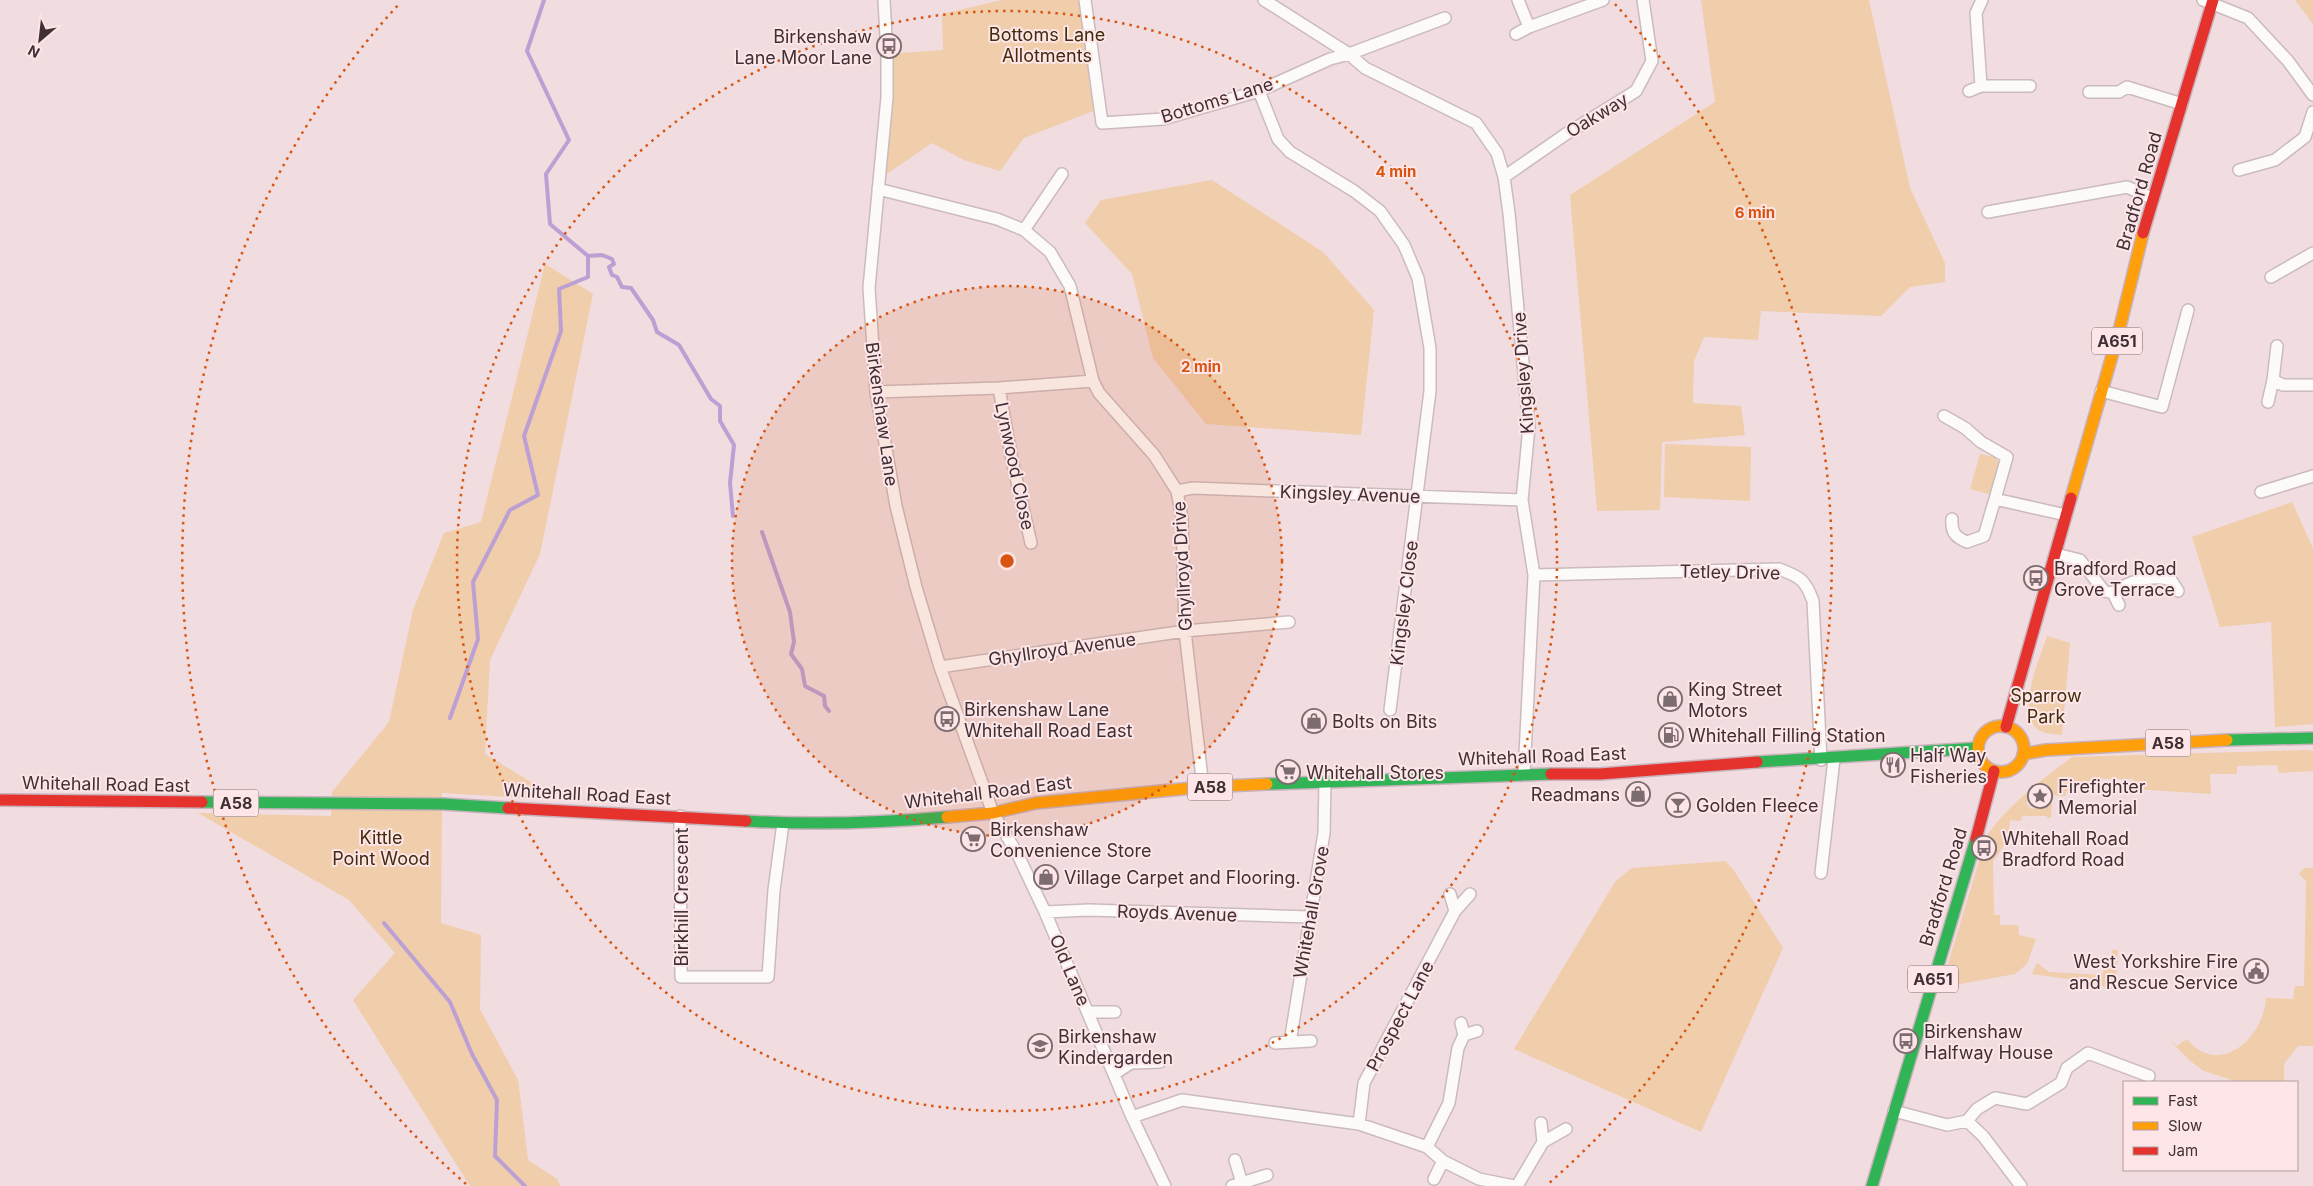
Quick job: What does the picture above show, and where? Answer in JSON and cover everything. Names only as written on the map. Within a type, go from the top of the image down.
[{"type":"main road","name":"Bradford Road","points":[[2006,727],[2130,292],[2152,198],[2182,104],[2209,1]]},
{"type":"main road","points":[[2006,727],[2020,737],[2023,754],[2018,764],[2009,771],[1994,771],[1982,763],[1978,748],[1981,738],[1989,730],[2006,727]]},
{"type":"main road","name":"A58","points":[[2023,754],[2046,750],[2255,738],[2313,738]]},
{"type":"main road","name":"Whitehall Road East","points":[[0,800],[443,804],[783,823],[900,820],[993,813],[1036,803],[1203,788],[1325,782],[1600,774],[1714,764],[1821,760],[1869,754],[1978,748]]},
{"type":"main road","name":"Bradford Road","points":[[1872,1186],[1994,771]]},
{"type":"street","name":"Birkenshaw Lane","points":[[884,0],[888,54],[887,97],[869,288],[876,392],[896,506],[916,586],[940,667],[993,813]]},
{"type":"street","name":"Bottoms Lane","points":[[1086,0],[1102,123],[1162,119],[1259,91],[1330,59],[1349,54],[1444,18]]},
{"type":"street","name":"Kingsley Drive","points":[[1264,0],[1349,54],[1365,68],[1476,124],[1497,153],[1504,177],[1525,371],[1528,427],[1522,500],[1534,575],[1524,775]]},
{"type":"street","points":[[1518,0],[1529,28]]},
{"type":"street","points":[[1516,34],[1603,0]]},
{"type":"street","name":"Oakway","points":[[1504,177],[1574,129],[1636,91],[1652,61],[1642,0]]},
{"type":"street","points":[[1981,86],[1976,13],[1982,0]]},
{"type":"street","points":[[2209,1],[2248,18],[2288,60],[2313,95]]},
{"type":"street","points":[[1969,91],[1981,86],[2030,86]]},
{"type":"street","points":[[2089,92],[2119,92],[2127,87],[2182,104]]},
{"type":"street","name":"Kingsley Close","points":[[1259,91],[1278,138],[1290,152],[1354,191],[1380,212],[1404,245],[1418,278],[1430,348],[1430,391],[1390,710]]},
{"type":"street","points":[[2239,170],[2275,160],[2306,137],[2313,112]]},
{"type":"street","points":[[1024,230],[1062,174]]},
{"type":"street","points":[[1988,212],[2127,187],[2152,198]]},
{"type":"street","name":"Ghyllroyd Drive","points":[[878,189],[997,219],[1024,230],[1050,252],[1070,286],[1093,381],[1099,393],[1154,455],[1177,491],[1182,518],[1185,631],[1203,788]]},
{"type":"street","points":[[2271,277],[2313,253]]},
{"type":"street","points":[[2101,391],[2162,408],[2188,310]]},
{"type":"street","points":[[2268,402],[2277,346]]},
{"type":"street","points":[[2273,380],[2283,385],[2313,385]]},
{"type":"street","points":[[876,392],[999,388],[1093,381]]},
{"type":"street","name":"Lynwood Close","points":[[999,388],[1012,460],[1031,544]]},
{"type":"street","points":[[1944,416],[1965,428],[1981,442],[2007,457],[1984,536],[1967,542],[1957,538],[1953,532],[1952,519]]},
{"type":"street","points":[[2261,492],[2313,476]]},
{"type":"street","name":"Kingsley Avenue","points":[[1177,491],[1193,488],[1522,500]]},
{"type":"street","points":[[1996,499],[2066,515]]},
{"type":"street","points":[[2056,554],[2080,560],[2104,591],[2113,593]]},
{"type":"street","name":"Tetley Drive","points":[[1534,575],[1779,569],[1799,577],[1807,585],[1813,601],[1821,760]]},
{"type":"street","points":[[2113,593],[2119,588],[2157,576],[2171,580],[2178,591]]},
{"type":"street","points":[[2113,593],[2119,605]]},
{"type":"street","name":"Ghyllroyd Avenue","points":[[940,667],[1185,631],[1289,622]]},
{"type":"street","points":[[1821,873],[1834,759]]},
{"type":"street","name":"Whitehall Grove","points":[[1290,1042],[1324,833],[1325,782]]},
{"type":"street","name":"Old Lane","points":[[993,813],[1018,855],[1045,912],[1132,1117],[1165,1186]]},
{"type":"street","name":"Birkhill Crescent","points":[[680,816],[681,977],[768,977],[774,890],[783,823]]},
{"type":"street","points":[[1450,894],[1455,912]]},
{"type":"street","name":"Prospect Lane","points":[[1359,1124],[1364,1083],[1455,912],[1470,894]]},
{"type":"street","name":"Royds Avenue","points":[[1045,912],[1089,910],[1309,917]]},
{"type":"street","points":[[1089,1012],[1115,1012]]},
{"type":"street","points":[[1427,1148],[1449,1103],[1458,1048],[1464,1035],[1461,1023]]},
{"type":"street","points":[[1464,1035],[1477,1031]]},
{"type":"street","points":[[1275,1043],[1311,1041]]},
{"type":"street","points":[[1894,1111],[1948,1125],[1967,1121],[1977,1109],[1995,1098],[2027,1104],[2061,1082],[2066,1068],[2088,1053],[2149,1076]]},
{"type":"street","points":[[1114,1074],[1131,1064],[1160,1062]]},
{"type":"street","points":[[1132,1117],[1182,1100],[1359,1124],[1427,1148],[1443,1161],[1479,1178],[1516,1186],[1543,1142],[1566,1129]]},
{"type":"street","points":[[1967,1121],[1983,1136],[2021,1186]]},
{"type":"street","points":[[1540,1123],[1543,1142]]},
{"type":"street","points":[[1235,1160],[1237,1184],[1267,1175]]},
{"type":"street","points":[[1434,1179],[1443,1161]]},
{"type":"green space","name":"Bottoms Lane Allotments","points":[[1002,0],[1085,0],[1101,108],[1024,138],[1000,171],[964,160],[932,143],[878,180],[887,54],[943,50],[942,14]]},
{"type":"green space","points":[[1701,0],[1869,0],[1910,188],[1945,263],[1945,282],[1910,287],[1881,316],[1761,311],[1758,340],[1704,337],[1694,361],[1693,403],[1741,406],[1745,435],[1662,442],[1660,510],[1597,511],[1570,195],[1715,102]]},
{"type":"green space","points":[[2295,0],[2313,0],[2313,24]]},
{"type":"green space","points":[[1212,180],[1323,252],[1374,310],[1361,435],[1206,424],[1153,358],[1132,274],[1085,223],[1101,200]]},
{"type":"green space","name":"Kittle Point Wood","points":[[545,264],[593,294],[540,554],[490,660],[485,754],[560,800],[442,793],[441,923],[481,935],[480,1009],[518,1080],[528,1160],[557,1179],[560,1186],[470,1186],[353,1000],[395,953],[349,900],[198,813],[331,816],[332,792],[389,722],[413,610],[444,533],[481,522]]},
{"type":"green space","points":[[1665,444],[1751,447],[1750,501],[1664,497]]},
{"type":"green space","points":[[1980,454],[1994,457],[2001,465],[1992,495],[1970,489]]},
{"type":"green space","points":[[2292,502],[2313,548],[2313,724],[2275,727],[2271,622],[2220,627],[2192,537]]},
{"type":"green space","name":"Sparrow Park","points":[[2047,636],[2070,643],[2062,735],[2043,732],[2034,725],[2030,715],[2029,702],[2034,673]]},
{"type":"green space","points":[[2313,751],[2313,771],[2279,773],[2277,765],[2237,766],[2237,774],[2210,774],[2211,794],[2134,789],[2133,779],[2097,779],[2082,783],[2081,786],[2073,785],[2073,791],[2067,791],[2065,796],[2051,795],[2042,789],[2026,803],[2031,809],[2036,808],[2047,800],[2052,801],[2051,818],[2047,818],[2047,816],[2022,816],[2021,821],[2010,820],[2005,842],[1993,861],[1994,915],[2000,915],[2000,925],[2018,925],[2019,935],[2036,939],[2027,964],[2015,974],[1960,984],[1944,977],[1986,838],[2014,805],[2037,784],[2072,757]]},
{"type":"green space","points":[[1725,861],[1733,869],[1783,948],[1701,1132],[1514,1049],[1615,882],[1632,868]]},
{"type":"green space","points":[[2304,868],[2313,868],[2313,1046],[2298,1046],[2284,1064],[2284,1081],[2235,1081],[2204,1071],[2190,1061],[2165,1035],[2177,1046],[2187,1039],[2200,1050],[2213,1055],[2226,1054],[2238,1048],[2249,1039],[2263,1013],[2266,998],[2293,999],[2295,986],[2304,986],[2306,881],[2299,874]]},
{"type":"green space","points":[[2112,950],[2118,950],[2116,984],[2111,989],[2090,982],[2032,974],[2037,963],[2049,972],[2102,975],[2104,967],[2112,964]]},
{"type":"waterway","points":[[544,0],[527,51],[569,140],[546,174],[550,224],[588,256]]},
{"type":"waterway","points":[[588,256],[602,255],[612,259],[614,264],[609,267],[612,275],[617,277],[622,287],[631,288],[653,320],[657,332],[679,345],[711,399],[720,406],[720,421],[734,445],[730,483],[733,516]]},
{"type":"waterway","points":[[450,718],[478,639],[473,582],[510,510],[538,495],[524,436],[561,331],[559,289],[588,277],[588,256]]},
{"type":"waterway","points":[[762,532],[790,612],[794,642],[791,654],[802,669],[805,686],[824,696],[825,706],[829,711]]},
{"type":"waterway","points":[[384,923],[450,1002],[472,1054],[497,1100],[495,1156],[525,1186]]},
{"type":"traffic: fast","points":[[2227,740],[2313,738]]},
{"type":"traffic: fast","points":[[1757,762],[1978,748]]},
{"type":"traffic: fast","points":[[1267,784],[1551,774]]},
{"type":"traffic: fast","points":[[202,802],[443,804],[508,808]]},
{"type":"traffic: fast","points":[[746,821],[846,823],[947,817]]},
{"type":"traffic: fast","points":[[1872,1186],[1976,839]]},
{"type":"traffic: slow","points":[[2071,498],[2118,335],[2143,233]]},
{"type":"traffic: slow","points":[[2001,726],[2014,730],[2020,736],[2024,749],[2020,762],[2014,768],[2001,772],[1988,768],[1982,762],[1978,749],[1982,736],[1988,730],[2001,726]]},
{"type":"traffic: slow","points":[[2023,754],[2046,750],[2227,740]]},
{"type":"traffic: slow","points":[[947,817],[993,813],[1036,803],[1203,787],[1267,784]]},
{"type":"traffic: jam","points":[[2143,233],[2213,0]]},
{"type":"traffic: jam","points":[[2006,727],[2071,498]]},
{"type":"traffic: jam","points":[[1551,774],[1600,774],[1757,762]]},
{"type":"traffic: jam","points":[[1976,839],[1994,771]]},
{"type":"traffic: jam","points":[[0,800],[202,802]]},
{"type":"traffic: jam","points":[[508,808],[746,821]]},
{"type":"place","name":"Birkenshaw Lane Moor Lane","points":[[889,46]]},
{"type":"place","name":"Bradford Road Grove Terrace","points":[[2036,578]]},
{"type":"place","name":"King Street Motors","points":[[1670,699]]},
{"type":"place","name":"Birkenshaw Lane Whitehall Road East","points":[[947,719]]},
{"type":"place","name":"Bolts on Bits","points":[[1314,721]]},
{"type":"place","name":"Whitehall Filling Station","points":[[1671,735]]},
{"type":"place","name":"Half Way Fisheries","points":[[1893,765]]},
{"type":"place","name":"Whitehall Stores","points":[[1288,772]]},
{"type":"place","name":"Readmans","points":[[1638,794]]},
{"type":"place","name":"Firefighter Memorial","points":[[2040,796]]},
{"type":"place","name":"Golden Fleece","points":[[1678,805]]},
{"type":"place","name":"Birkenshaw Convenience Store","points":[[973,839]]},
{"type":"place","name":"Whitehall Road Bradford Road","points":[[1984,848]]},
{"type":"place","name":"Village Carpet and Flooring.","points":[[1046,877]]},
{"type":"place","name":"West Yorkshire Fire and Rescue Service","points":[[2256,971]]},
{"type":"place","name":"Birkenshaw Halfway House","points":[[1906,1041]]},
{"type":"place","name":"Birkenshaw Kindergarden","points":[[1040,1046]]}]
